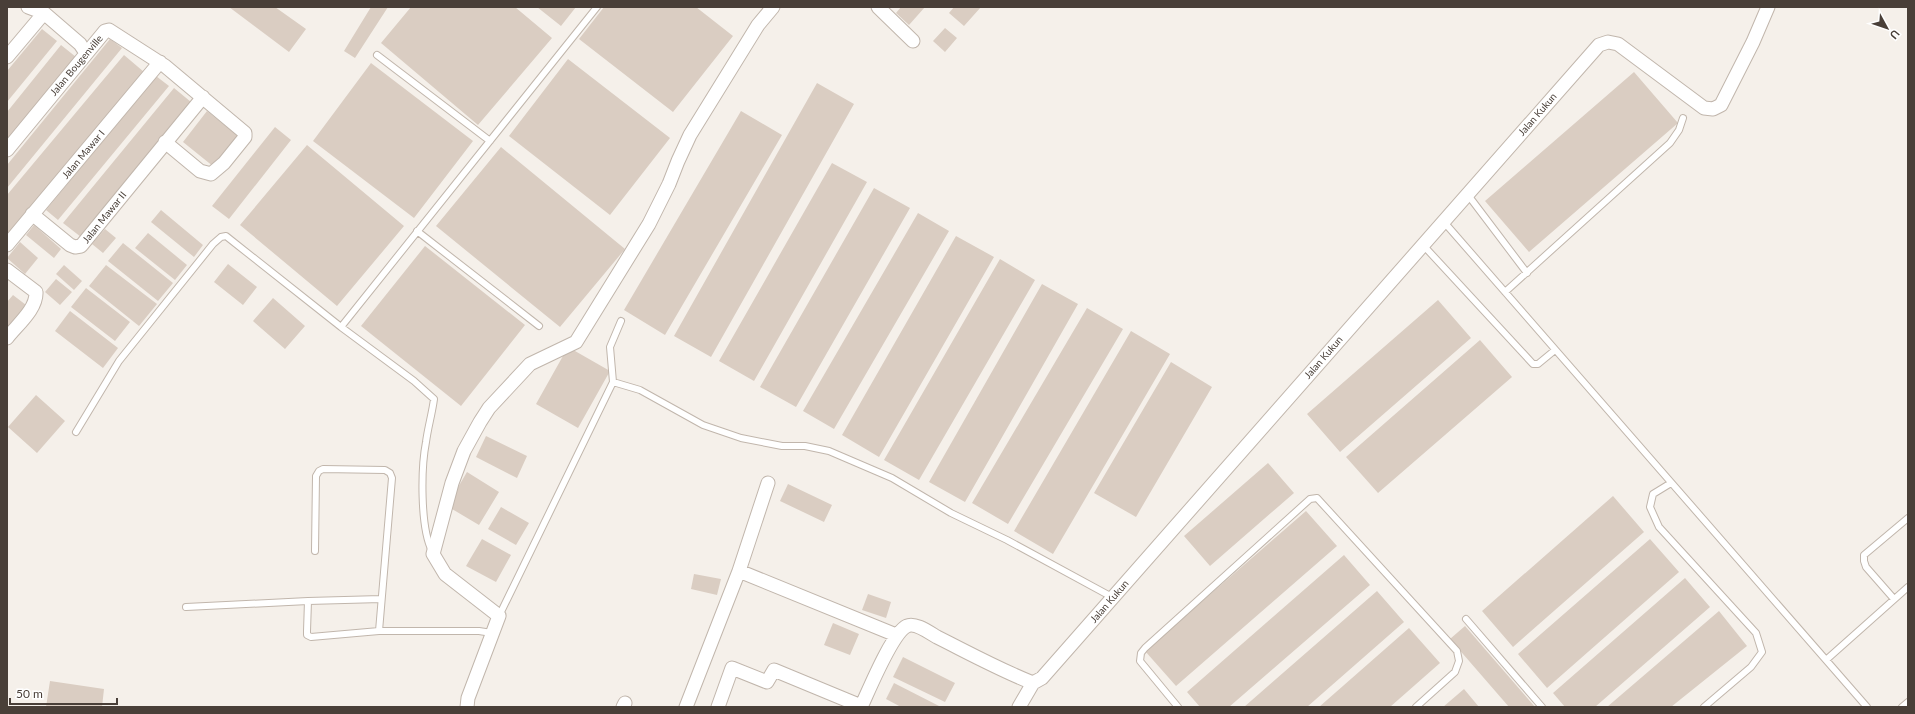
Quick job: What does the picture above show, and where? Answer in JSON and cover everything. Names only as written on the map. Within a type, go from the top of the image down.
[{"type":"street","points":[[28,7],[44,14],[80,44],[86,53]]},
{"type":"street","points":[[467,707],[468,698],[499,616],[445,574],[433,554],[452,483],[464,451],[489,408],[530,364],[576,342],[649,224],[669,184],[690,135],[758,25],[773,7]]},
{"type":"street","points":[[878,7],[913,41]]},
{"type":"street","name":"Jalan Kukun","points":[[1033,683],[1042,678],[1052,668],[1112,597],[1599,45],[1608,42],[1618,44],[1704,108],[1713,109],[1721,105],[1753,42],[1768,7]]},
{"type":"street","points":[[7,57],[44,14]]},
{"type":"street","name":"Jalan Bougenville","points":[[7,150],[105,31],[109,30],[160,62]]},
{"type":"street","points":[[160,62],[245,133],[243,141],[224,163],[211,174],[200,171],[166,142]]},
{"type":"street","name":"Jalan Mawar I","points":[[7,245],[160,62]]},
{"type":"street","name":"Jalan Mawar II","points":[[32,214],[70,245],[75,247],[81,246],[203,97]]},
{"type":"street","points":[[7,270],[36,292],[36,297],[34,304],[7,338]]},
{"type":"street","points":[[686,707],[739,571],[768,483]]},
{"type":"street","points":[[739,571],[896,635]]},
{"type":"street","points":[[718,707],[732,668],[768,682],[774,670],[861,706],[896,635],[907,626],[913,625],[1033,683],[1019,707]]},
{"type":"lane","points":[[341,327],[597,7]]},
{"type":"lane","points":[[377,55],[490,141]]},
{"type":"lane","points":[[1505,292],[1527,274],[1670,143],[1679,130],[1683,118]]},
{"type":"lane","points":[[1468,195],[1527,274]]},
{"type":"lane","points":[[1444,222],[1867,707]]},
{"type":"lane","points":[[417,231],[539,326]]},
{"type":"lane","points":[[76,432],[119,361],[208,250],[221,237],[226,236],[341,327],[414,381],[434,399],[425,443],[422,505],[428,543],[433,554]]},
{"type":"lane","points":[[1423,245],[1533,364],[1538,364],[1555,350]]},
{"type":"lane","points":[[499,616],[613,382],[610,347],[621,321]]},
{"type":"lane","points":[[613,382],[640,390],[703,425],[741,438],[782,446],[805,446],[829,451],[885,475],[951,513],[1007,540],[1112,597]]},
{"type":"lane","points":[[315,551],[316,476],[319,471],[322,469],[385,470],[390,473],[392,478],[379,631]]},
{"type":"lane","points":[[1671,483],[1653,494],[1650,507],[1659,527],[1756,633],[1762,652],[1751,667],[1704,707]]},
{"type":"lane","points":[[1178,707],[1140,661],[1141,653],[1246,557],[1314,498],[1317,498],[1457,651],[1459,662],[1455,672],[1416,707]]},
{"type":"lane","points":[[1894,599],[1866,567],[1864,555],[1908,518]]},
{"type":"lane","points":[[1826,660],[1908,587]]},
{"type":"lane","points":[[186,608],[308,601],[381,599]]},
{"type":"lane","points":[[308,601],[307,635],[311,637],[379,631],[479,631],[492,633]]},
{"type":"lane","points":[[1466,619],[1542,707]]},
{"type":"lane","points":[[1902,707],[1908,702]]},
{"type":"building","points":[[229,7],[275,7],[306,29],[289,52]]},
{"type":"building","points":[[371,7],[388,7],[355,58],[344,51]]},
{"type":"building","points":[[411,7],[515,7],[552,38],[478,125],[381,43]]},
{"type":"building","points":[[537,7],[576,7],[561,26]]},
{"type":"building","points":[[604,7],[696,7],[733,36],[673,112],[579,39]]},
{"type":"building","points":[[901,7],[925,7],[909,25],[896,13]]},
{"type":"building","points":[[954,7],[981,7],[964,26],[949,13]]},
{"type":"building","points":[[945,28],[957,38],[945,52],[933,41]]},
{"type":"building","points":[[42,29],[57,41],[7,102],[7,71]]},
{"type":"building","points":[[110,39],[122,48],[7,188],[7,165]]},
{"type":"building","points":[[61,45],[76,57],[7,143],[7,112]]},
{"type":"building","points":[[124,55],[144,72],[7,238],[7,195]]},
{"type":"building","points":[[568,59],[670,138],[610,215],[509,136]]},
{"type":"building","points":[[371,63],[473,141],[414,218],[313,141]]},
{"type":"building","points":[[1634,72],[1678,123],[1529,252],[1485,201]]},
{"type":"building","points":[[156,76],[169,86],[58,220],[46,210]]},
{"type":"building","points":[[817,83],[854,104],[711,357],[674,336]]},
{"type":"building","points":[[174,88],[191,102],[81,237],[63,223]]},
{"type":"building","points":[[207,111],[238,136],[214,167],[183,142]]},
{"type":"building","points":[[741,111],[782,135],[665,335],[624,310]]},
{"type":"building","points":[[275,127],[291,140],[229,219],[212,206]]},
{"type":"building","points":[[307,145],[404,226],[337,306],[240,225]]},
{"type":"building","points":[[501,147],[625,249],[560,327],[436,226]]},
{"type":"building","points":[[832,163],[867,182],[754,381],[719,361]]},
{"type":"building","points":[[874,188],[910,208],[796,407],[760,387]]},
{"type":"building","points":[[161,210],[203,245],[194,257],[151,222]]},
{"type":"building","points":[[918,213],[949,231],[834,429],[803,411]]},
{"type":"building","points":[[34,225],[61,249],[54,258],[26,235]]},
{"type":"building","points":[[105,229],[116,238],[103,253],[92,244]]},
{"type":"building","points":[[148,233],[187,265],[175,280],[135,248]]},
{"type":"building","points":[[956,236],[994,257],[879,457],[842,435]]},
{"type":"building","points":[[20,242],[38,258],[25,274],[7,258]]},
{"type":"building","points":[[123,243],[173,283],[158,301],[108,261]]},
{"type":"building","points":[[425,246],[525,325],[461,406],[361,326]]},
{"type":"building","points":[[1000,259],[1035,280],[919,480],[884,460]]},
{"type":"building","points":[[228,264],[257,287],[243,305],[214,282]]},
{"type":"building","points":[[64,265],[82,281],[74,290],[56,274]]},
{"type":"building","points":[[106,265],[157,304],[139,326],[89,286]]},
{"type":"building","points":[[56,279],[72,292],[60,305],[45,292]]},
{"type":"building","points":[[1042,284],[1078,304],[965,502],[929,482]]},
{"type":"building","points":[[86,288],[130,322],[115,341],[71,307]]},
{"type":"building","points":[[13,295],[26,305],[7,329],[7,302]]},
{"type":"building","points":[[273,298],[305,326],[285,349],[253,321]]},
{"type":"building","points":[[1438,300],[1471,338],[1340,452],[1307,414]]},
{"type":"building","points":[[1087,308],[1123,329],[1008,524],[972,503]]},
{"type":"building","points":[[70,311],[118,348],[103,368],[55,331]]},
{"type":"building","points":[[1131,331],[1170,354],[1053,554],[1014,531]]},
{"type":"building","points":[[1480,340],[1512,377],[1378,493],[1346,457]]},
{"type":"building","points":[[568,347],[610,371],[578,428],[536,404]]},
{"type":"building","points":[[1171,362],[1212,387],[1136,517],[1094,493]]},
{"type":"building","points":[[36,395],[65,421],[37,453],[8,427]]},
{"type":"building","points":[[486,436],[527,456],[517,478],[476,457]]},
{"type":"building","points":[[1268,463],[1294,493],[1210,566],[1184,536]]},
{"type":"building","points":[[467,472],[499,492],[479,525],[447,506]]},
{"type":"building","points":[[788,484],[832,505],[824,522],[780,501]]},
{"type":"building","points":[[1613,496],[1644,532],[1513,647],[1482,611]]},
{"type":"building","points":[[501,507],[529,523],[516,545],[488,529]]},
{"type":"building","points":[[1306,511],[1337,546],[1176,686],[1145,651]]},
{"type":"building","points":[[482,539],[511,555],[496,582],[466,566]]},
{"type":"building","points":[[1650,539],[1679,572],[1547,688],[1518,654]]},
{"type":"building","points":[[1344,555],[1370,585],[1229,707],[1200,707],[1187,692]]},
{"type":"building","points":[[694,574],[721,579],[717,595],[691,589]]},
{"type":"building","points":[[1685,578],[1710,607],[1595,707],[1565,707],[1553,693]]},
{"type":"building","points":[[1377,591],[1404,622],[1307,707],[1244,707]]},
{"type":"building","points":[[868,594],[891,602],[886,618],[862,610]]},
{"type":"building","points":[[1719,611],[1747,646],[1671,707],[1607,707]]},
{"type":"building","points":[[833,623],[859,634],[850,655],[824,645]]},
{"type":"building","points":[[1465,626],[1535,707],[1509,707],[1450,639]]},
{"type":"building","points":[[1409,628],[1440,663],[1390,707],[1319,707]]},
{"type":"building","points":[[903,657],[955,683],[945,702],[893,677]]},
{"type":"building","points":[[50,681],[104,689],[102,707],[46,707]]},
{"type":"building","points":[[894,683],[941,707],[901,707],[886,699]]},
{"type":"building","points":[[1464,689],[1479,707],[1443,707]]}]
